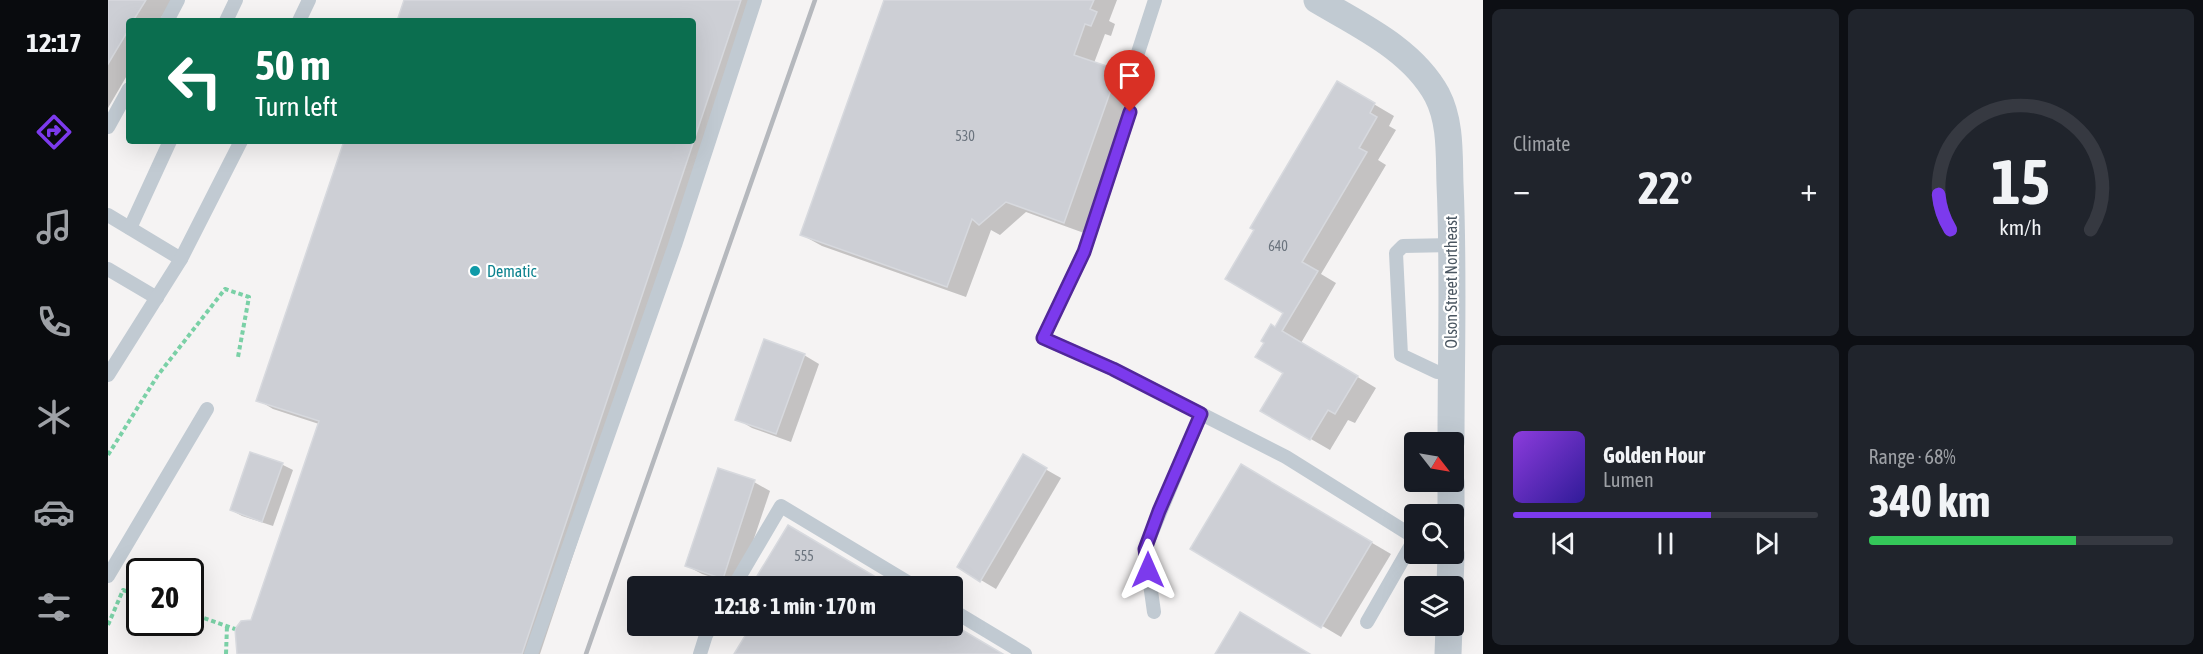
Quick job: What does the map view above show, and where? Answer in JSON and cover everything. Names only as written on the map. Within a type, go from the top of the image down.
[{"type":"street","name":"Olson Street Northeast","points":[[1317,0],[1376,35],[1403,55],[1436,94],[1447,121],[1453,244],[1451,432]]},
{"type":"street","points":[[1448,654],[1449,636]]},
{"type":"lane","points":[[169,18],[178,0]]},
{"type":"lane","points":[[227,18],[236,0]]},
{"type":"lane","points":[[300,18],[309,0]]},
{"type":"lane","points":[[531,654],[675,245],[755,0]]},
{"type":"lane","points":[[1134,65],[1155,0]]},
{"type":"lane","points":[[108,127],[126,94]]},
{"type":"lane","points":[[1130,112],[1084,252],[1043,338],[1113,369],[1286,457],[1404,532]]},
{"type":"lane","points":[[130,228],[169,144]]},
{"type":"lane","points":[[108,375],[181,259],[239,144]]},
{"type":"lane","points":[[110,221],[130,228],[181,259]]},
{"type":"lane","points":[[1451,372],[1437,372],[1401,355],[1396,253],[1403,246],[1453,244]]},
{"type":"lane","points":[[108,269],[157,298]]},
{"type":"lane","points":[[108,576],[207,409]]},
{"type":"lane","points":[[1154,612],[1145,549],[1201,414]]},
{"type":"lane","points":[[740,576],[781,506],[897,576]]},
{"type":"lane","points":[[1367,622],[1404,556]]},
{"type":"lane","points":[[963,617],[1025,654]]},
{"type":"lane","points":[[700,654],[705,636]]},
{"type":"path","points":[[108,454],[158,375],[225,289],[249,297],[238,357]]},
{"type":"path","points":[[108,625],[123,590],[126,591]]},
{"type":"path","points":[[204,619],[235,629]]},
{"type":"path","points":[[226,654],[227,626]]},
{"type":"building","points":[[108,0],[146,0],[135,18],[126,18],[126,34],[108,64]]},
{"type":"building","name":"Dematic","points":[[404,0],[741,0],[696,134],[696,18],[398,18]]},
{"type":"building","points":[[884,0],[1094,0],[1090,9],[1097,12],[1091,26],[1085,24],[1074,55],[1118,70],[1064,223],[1006,202],[979,225],[972,219],[947,287],[800,235]]},
{"type":"building","points":[[1337,81],[1375,103],[1370,113],[1377,117],[1359,148],[1367,152],[1302,262],[1318,271],[1282,331],[1358,376],[1335,414],[1328,410],[1310,440],[1260,411],[1283,373],[1255,357],[1264,343],[1261,341],[1271,324],[1275,327],[1283,313],[1225,279],[1254,230],[1250,228]]},
{"type":"building","name":"Dematic","points":[[343,144],[693,144],[522,654],[237,654],[235,629],[241,621],[251,620],[319,421],[256,401]]},
{"type":"building","points":[[764,339],[805,354],[776,434],[735,420]]},
{"type":"building","points":[[250,452],[283,463],[262,522],[230,510]]},
{"type":"building","points":[[1023,454],[1047,468],[980,582],[957,567]]},
{"type":"building","points":[[1241,464],[1372,542],[1321,628],[1190,549]]},
{"type":"building","points":[[718,468],[755,480],[724,576],[714,576],[685,566]]},
{"type":"building","points":[[788,525],[874,576],[757,576]]},
{"type":"building","points":[[1240,612],[1310,654],[1215,654]]},
{"type":"building","points":[[963,630],[1003,654],[734,654],[745,636],[963,636]]},
{"type":"railway","points":[[586,654],[815,0]]},
{"type":"place","name":"Dematic","points":[[475,271]]},
{"type":"route","points":[[1130,112],[1084,252],[1043,338],[1113,369],[1201,414],[1145,549],[1148,570]]}]
